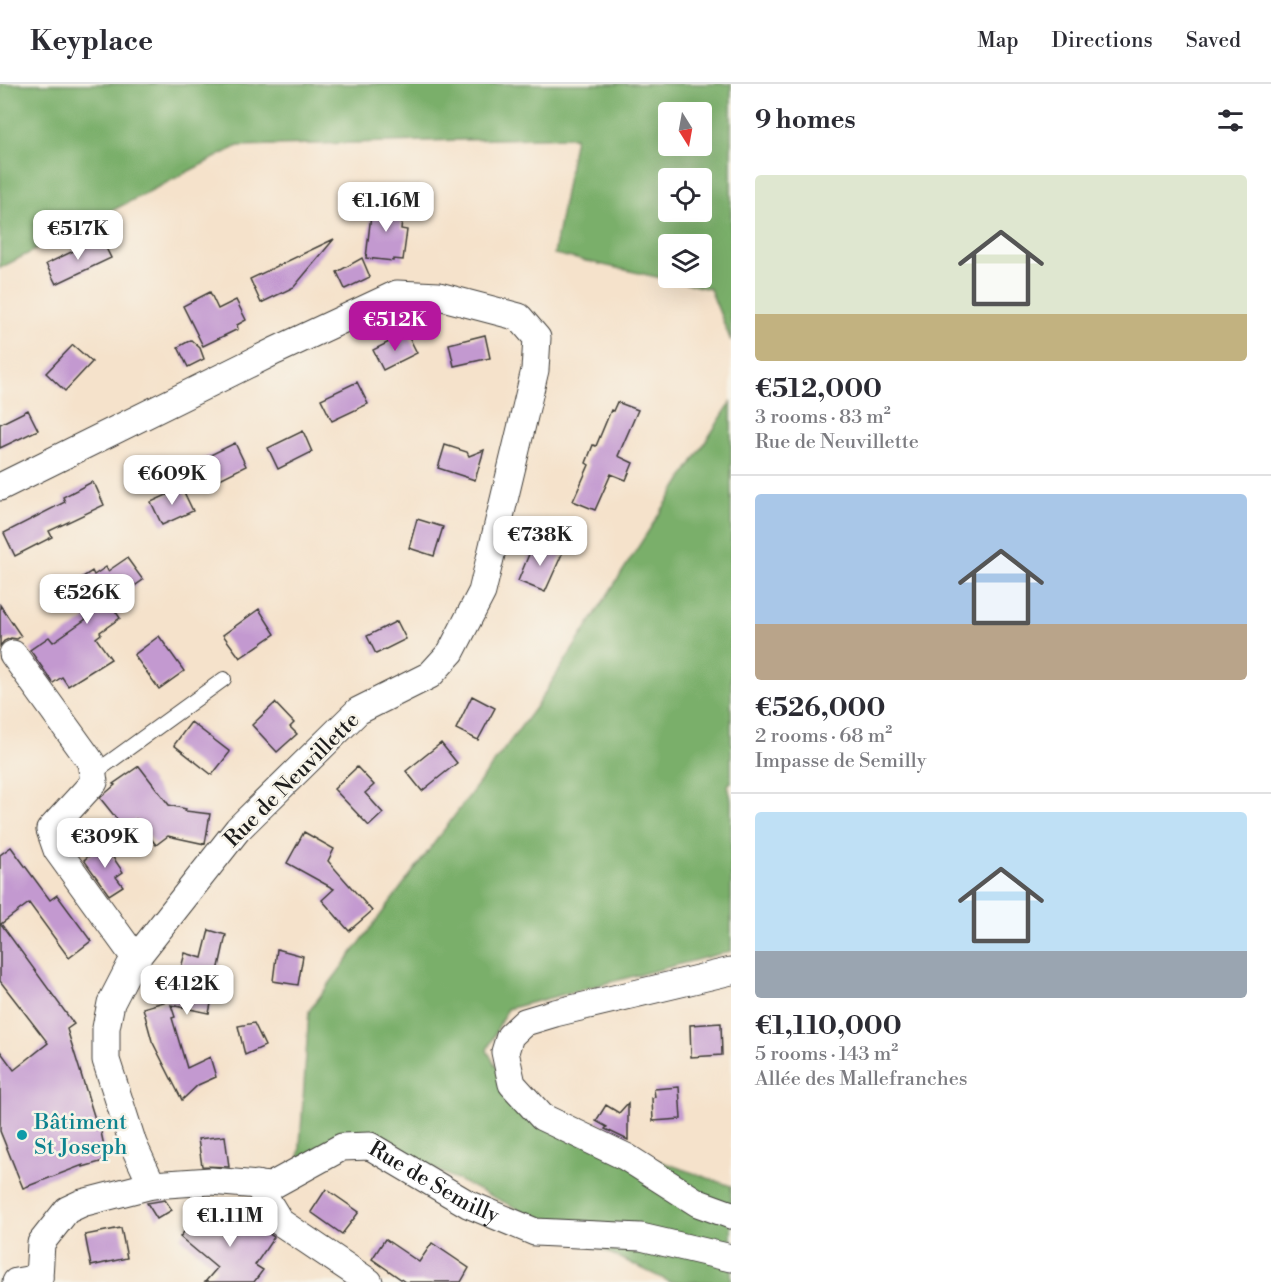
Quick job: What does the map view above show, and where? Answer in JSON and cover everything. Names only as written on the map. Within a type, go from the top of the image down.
[{"type":"street","name":"Rue de Neuvillette","points":[[0,487],[243,366],[397,294],[439,296],[519,317],[537,338],[535,370],[482,592],[451,652],[430,675],[358,711],[238,829],[135,959],[111,1003],[106,1028],[106,1059],[133,1144],[152,1185]]},
{"type":"street","points":[[13,654],[92,762],[94,782],[50,830],[57,850],[135,959]]},
{"type":"street","points":[[731,971],[525,1022],[510,1036],[505,1052],[512,1084],[542,1117],[626,1157],[698,1203],[731,1215]]},
{"type":"street","name":"Rue de Semilly","points":[[34,1281],[41,1243],[67,1210],[82,1203],[152,1185],[211,1181],[271,1186],[342,1147],[370,1146],[468,1204],[535,1232],[641,1237],[731,1258]]},
{"type":"street","points":[[257,1185],[280,1222],[369,1282]]},
{"type":"lane","points":[[93,774],[224,679]]},
{"type":"green space","points":[[0,84],[731,84],[731,341],[710,289],[706,288],[712,288],[712,234],[658,234],[658,277],[554,254],[575,137],[238,146],[0,268]]},
{"type":"green space","points":[[731,402],[731,782],[728,785],[731,800],[731,951],[507,1009],[487,1050],[521,1113],[731,1186],[731,1282],[670,1282],[360,1133],[299,1160],[309,1011],[537,705]]},
{"type":"building","points":[[374,200],[400,203],[398,220],[402,220],[401,229],[407,230],[403,260],[366,258]]},
{"type":"building","points":[[101,238],[111,258],[56,284],[46,264]]},
{"type":"building","points":[[334,239],[294,287],[261,303],[250,279]]},
{"type":"building","points":[[362,258],[370,277],[345,289],[337,272]]},
{"type":"building","points":[[210,292],[218,309],[236,300],[246,320],[237,325],[238,329],[203,346],[183,306]]},
{"type":"building","points":[[407,333],[417,353],[383,370],[373,350]]},
{"type":"building","points":[[485,335],[490,358],[454,366],[449,344]]},
{"type":"building","points":[[191,340],[200,348],[204,359],[188,367],[178,347]]},
{"type":"building","points":[[73,345],[92,362],[65,391],[46,373]]},
{"type":"building","points":[[357,382],[368,404],[332,421],[321,399]]},
{"type":"building","points":[[617,402],[638,410],[618,456],[633,463],[626,480],[611,474],[595,510],[573,501],[589,465],[586,463],[593,445],[596,446],[611,410],[613,411]]},
{"type":"building","points":[[28,410],[38,430],[0,448],[0,424]]},
{"type":"building","points":[[303,431],[312,452],[278,469],[268,448]]},
{"type":"building","points":[[235,443],[246,466],[210,484],[198,461]]},
{"type":"building","points":[[445,445],[467,452],[469,456],[484,450],[475,480],[438,468]]},
{"type":"building","points":[[92,482],[104,505],[49,531],[52,537],[15,556],[4,533],[65,502],[63,497]]},
{"type":"building","points":[[182,488],[193,511],[162,525],[151,502]]},
{"type":"building","points":[[417,519],[443,527],[434,556],[409,548]]},
{"type":"building","points":[[534,542],[562,554],[545,592],[518,581]]},
{"type":"building","points":[[127,558],[143,580],[110,603],[120,618],[100,632],[101,634],[96,638],[111,659],[68,686],[62,677],[53,683],[30,650],[49,637],[53,642],[86,619],[66,588],[92,571],[94,575],[106,567],[108,571]]},
{"type":"building","points":[[0,605],[21,636],[4,641],[0,646]]},
{"type":"building","points":[[259,609],[275,634],[240,658],[223,635]]},
{"type":"building","points":[[397,621],[406,639],[376,654],[367,636]]},
{"type":"building","points":[[159,636],[184,671],[159,689],[134,655]]},
{"type":"building","points":[[472,696],[495,708],[478,740],[456,729]]},
{"type":"building","points":[[275,703],[294,723],[290,727],[297,734],[277,752],[252,725]]},
{"type":"building","points":[[191,722],[230,752],[212,775],[174,745]]},
{"type":"building","points":[[441,743],[457,763],[422,791],[406,771]]},
{"type":"building","points":[[139,766],[169,805],[186,809],[185,811],[210,814],[205,844],[168,836],[156,845],[136,819],[124,828],[100,798],[115,785],[113,784]]},
{"type":"building","points":[[357,767],[374,785],[365,793],[383,813],[369,826],[334,789]]},
{"type":"building","points":[[304,832],[334,849],[328,861],[372,911],[349,931],[322,900],[334,889],[287,863]]},
{"type":"building","points":[[104,844],[123,872],[116,877],[123,886],[109,895],[84,860]]},
{"type":"building","points":[[11,847],[50,900],[57,895],[91,941],[69,958],[29,903],[1,924],[74,1024],[67,1029],[95,1119],[98,1118],[107,1160],[83,1167],[83,1165],[23,1188],[0,1131],[0,1051],[14,1070],[48,1043],[0,981],[0,855]]},
{"type":"building","points":[[209,930],[226,935],[209,1013],[171,1005],[175,1017],[172,1018],[187,1068],[210,1057],[216,1077],[198,1085],[182,1100],[152,1041],[143,1008],[201,991],[177,983],[185,953],[202,958]]},
{"type":"building","points":[[277,949],[303,956],[298,985],[273,981]]},
{"type":"building","points":[[254,1023],[265,1046],[245,1055],[238,1026]]},
{"type":"building","points":[[721,1023],[722,1055],[691,1057],[690,1025]]},
{"type":"building","points":[[679,1087],[681,1119],[653,1121],[654,1089]]},
{"type":"building","points":[[628,1103],[628,1140],[605,1129],[607,1127],[596,1121],[606,1105],[619,1113]]},
{"type":"building","points":[[225,1136],[229,1167],[202,1166],[198,1139]]},
{"type":"building","points":[[326,1189],[359,1212],[342,1234],[311,1212]]},
{"type":"building","points":[[165,1200],[172,1210],[157,1219],[147,1203]]},
{"type":"building","points":[[241,1211],[257,1222],[254,1224],[274,1237],[255,1265],[263,1270],[254,1282],[205,1282],[217,1268],[180,1237],[199,1213],[223,1234]]},
{"type":"building","points":[[121,1228],[127,1258],[91,1266],[85,1235]]},
{"type":"building","points":[[385,1239],[419,1262],[432,1243],[469,1268],[461,1282],[405,1282],[372,1259]]},
{"type":"place","name":"Bâtiment St Joseph","points":[[22,1135]]}]
